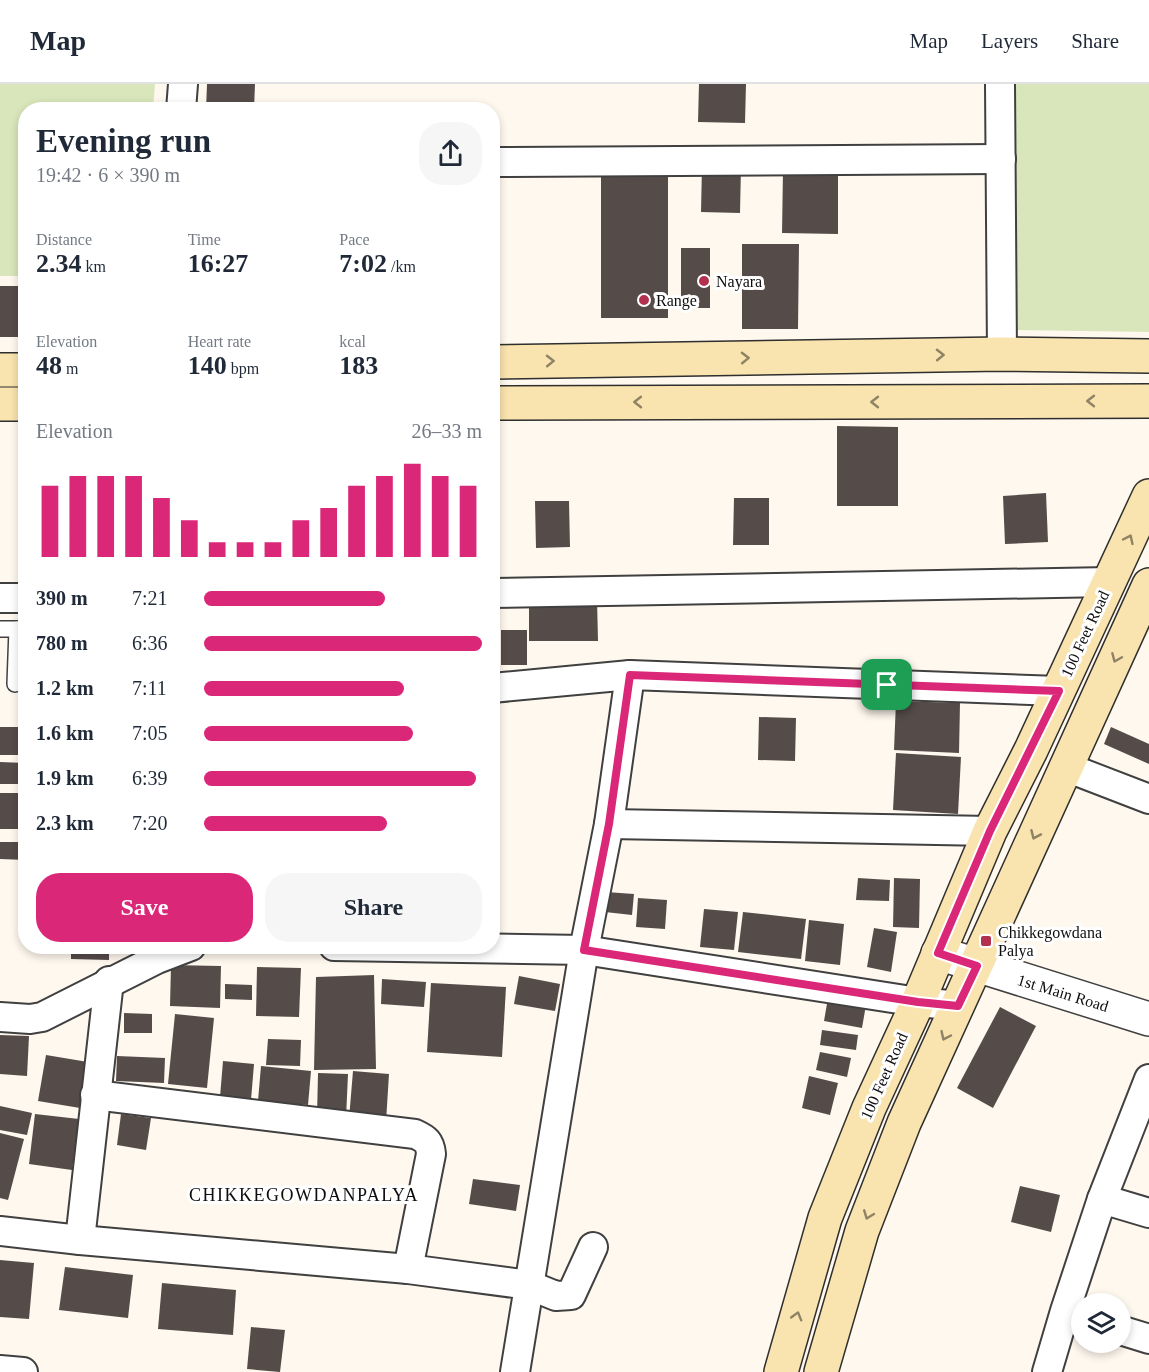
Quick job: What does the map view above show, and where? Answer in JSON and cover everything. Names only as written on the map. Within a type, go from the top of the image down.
[{"type":"main road","points":[[500,362],[1002,354],[1149,356]]},
{"type":"main road","points":[[675,359],[675,402]]},
{"type":"main road","points":[[0,370],[18,370]]},
{"type":"main road","points":[[500,402],[1149,401]]},
{"type":"main road","points":[[0,404],[18,404]]},
{"type":"main road","name":"100 Feet Road","points":[[781,1372],[825,1218],[868,1108],[918,1002],[990,831],[1059,691],[1149,496]]},
{"type":"main road","points":[[822,1372],[862,1231],[904,1124],[1066,767],[1140,628],[1149,585]]},
{"type":"street","points":[[182,102],[183,84]]},
{"type":"street","points":[[1000,84],[1002,354]]},
{"type":"street","points":[[500,162],[1001,159]]},
{"type":"street","points":[[500,593],[1109,582]]},
{"type":"street","points":[[0,598],[18,598]]},
{"type":"street","points":[[515,1372],[584,950],[609,824],[630,675]]},
{"type":"street","points":[[500,687],[630,675],[1059,691]]},
{"type":"street","points":[[1066,767],[1149,799]]},
{"type":"street","points":[[609,824],[990,831]]},
{"type":"street","points":[[500,949],[584,950],[918,1002],[958,1006]]},
{"type":"street","name":"1st Main Road","points":[[938,953],[1149,1019]]},
{"type":"street","points":[[0,1017],[36,1018],[169,954]]},
{"type":"street","points":[[80,1240],[109,981]]},
{"type":"street","points":[[1078,1293],[1102,1198],[1149,1079]]},
{"type":"street","points":[[95,1095],[415,1134],[426,1140],[430,1145],[431,1154],[408,1269]]},
{"type":"street","points":[[1102,1198],[1149,1213]]},
{"type":"street","points":[[0,1231],[408,1269],[529,1285],[556,1296],[571,1294],[593,1246]]},
{"type":"street","points":[[1047,1372],[1071,1318]]},
{"type":"street","points":[[1131,1333],[1149,1339]]},
{"type":"street","points":[[0,1370],[22,1372]]},
{"type":"lane","points":[[0,629],[18,629]]},
{"type":"lane","points":[[15,684],[18,656]]},
{"type":"green space","points":[[0,84],[155,84],[154,102],[18,102],[18,276],[0,276]]},
{"type":"green space","points":[[1012,84],[1149,84],[1149,332],[1014,330]]},
{"type":"building","points":[[207,84],[255,84],[254,102],[206,102]]},
{"type":"building","points":[[699,84],[746,84],[745,123],[698,122]]},
{"type":"building","points":[[702,165],[741,166],[740,213],[701,212]]},
{"type":"building","points":[[783,169],[838,170],[838,234],[782,233]]},
{"type":"building","points":[[601,176],[668,176],[668,318],[601,318]]},
{"type":"building","points":[[742,244],[799,244],[798,329],[742,329]]},
{"type":"building","points":[[681,248],[710,248],[710,308],[681,308]]},
{"type":"building","points":[[0,286],[18,286],[18,337],[0,337]]},
{"type":"building","points":[[837,426],[898,427],[898,506],[837,506]]},
{"type":"building","points":[[1046,493],[1048,542],[1005,544],[1003,496]]},
{"type":"building","points":[[734,498],[769,498],[769,545],[733,545]]},
{"type":"building","points":[[535,501],[569,501],[570,547],[536,548]]},
{"type":"building","points":[[529,599],[597,599],[598,641],[529,641]]},
{"type":"building","points":[[501,630],[527,630],[527,665],[501,665]]},
{"type":"building","points":[[896,701],[960,703],[959,753],[894,750]]},
{"type":"building","points":[[759,717],[796,718],[795,761],[758,760]]},
{"type":"building","points":[[0,727],[18,727],[18,755],[0,755]]},
{"type":"building","points":[[1111,727],[1149,744],[1149,764],[1104,744]]},
{"type":"building","points":[[896,753],[961,757],[958,814],[893,810]]},
{"type":"building","points":[[0,762],[18,763],[18,784],[0,784]]},
{"type":"building","points":[[0,793],[18,793],[18,829],[0,829]]},
{"type":"building","points":[[0,842],[18,842],[18,860],[0,859]]},
{"type":"building","points":[[858,878],[890,880],[889,901],[856,900]]},
{"type":"building","points":[[894,878],[920,879],[919,928],[893,927]]},
{"type":"building","points":[[606,892],[634,894],[632,915],[605,912]]},
{"type":"building","points":[[638,898],[667,900],[665,929],[636,927]]},
{"type":"building","points":[[704,909],[738,912],[734,950],[700,947]]},
{"type":"building","points":[[743,912],[806,919],[801,959],[738,952]]},
{"type":"building","points":[[809,920],[844,924],[840,965],[805,961]]},
{"type":"building","points":[[874,928],[897,932],[891,972],[867,967]]},
{"type":"building","points":[[71,954],[109,954],[109,960],[71,959]]},
{"type":"building","points":[[171,965],[221,966],[220,1008],[170,1006]]},
{"type":"building","points":[[257,967],[301,968],[299,1017],[256,1016]]},
{"type":"building","points":[[374,975],[376,1069],[314,1070],[316,977]]},
{"type":"building","points":[[519,976],[560,984],[555,1011],[514,1004]]},
{"type":"building","points":[[382,979],[426,982],[424,1007],[381,1004]]},
{"type":"building","points":[[431,983],[506,987],[502,1057],[427,1052]]},
{"type":"building","points":[[225,984],[252,985],[252,1000],[225,999]]},
{"type":"building","points":[[829,992],[867,999],[862,1028],[824,1021]]},
{"type":"building","points":[[1000,1007],[1036,1026],[993,1108],[957,1088]]},
{"type":"building","points":[[124,1013],[152,1014],[152,1033],[124,1033]]},
{"type":"building","points":[[175,1014],[214,1018],[207,1088],[168,1084]]},
{"type":"building","points":[[822,1030],[858,1035],[856,1050],[820,1045]]},
{"type":"building","points":[[0,1035],[29,1036],[27,1076],[0,1074]]},
{"type":"building","points":[[268,1039],[301,1040],[300,1066],[266,1065]]},
{"type":"building","points":[[820,1052],[851,1058],[847,1077],[816,1070]]},
{"type":"building","points":[[46,1055],[88,1062],[80,1108],[38,1101]]},
{"type":"building","points":[[117,1056],[165,1058],[164,1083],[116,1081]]},
{"type":"building","points":[[223,1061],[254,1064],[251,1100],[220,1097]]},
{"type":"building","points":[[261,1066],[311,1071],[308,1105],[258,1101]]},
{"type":"building","points":[[353,1071],[389,1074],[386,1122],[349,1119]]},
{"type":"building","points":[[318,1073],[348,1074],[346,1118],[317,1117]]},
{"type":"building","points":[[809,1076],[838,1083],[830,1115],[802,1108]]},
{"type":"building","points":[[0,1106],[32,1113],[27,1135],[0,1130]]},
{"type":"building","points":[[35,1114],[79,1119],[72,1170],[29,1164]]},
{"type":"building","points":[[121,1114],[151,1118],[146,1150],[117,1145]]},
{"type":"building","points":[[0,1133],[24,1139],[8,1200],[0,1198]]},
{"type":"building","points":[[473,1179],[520,1185],[516,1211],[469,1204]]},
{"type":"building","points":[[1020,1186],[1060,1195],[1051,1232],[1011,1222]]},
{"type":"building","points":[[0,1260],[34,1263],[29,1319],[0,1317]]},
{"type":"building","points":[[65,1267],[133,1275],[128,1318],[59,1310]]},
{"type":"building","points":[[162,1283],[236,1290],[233,1335],[158,1329]]},
{"type":"building","points":[[251,1327],[285,1330],[280,1372],[247,1369]]},
{"type":"place","name":"Nayara","points":[[704,281]]},
{"type":"place","name":"Range","points":[[644,300]]},
{"type":"place","name":"Chikkegowdana Palya","points":[[986,941]]},
{"type":"district","name":"CHIKKEGOWDANPALYA","points":[[304,1195]]},
{"type":"route","points":[[630,675],[887,685],[1059,691],[990,831],[938,953],[977,966],[958,1006],[918,1002],[584,950],[609,824],[630,675]]}]
